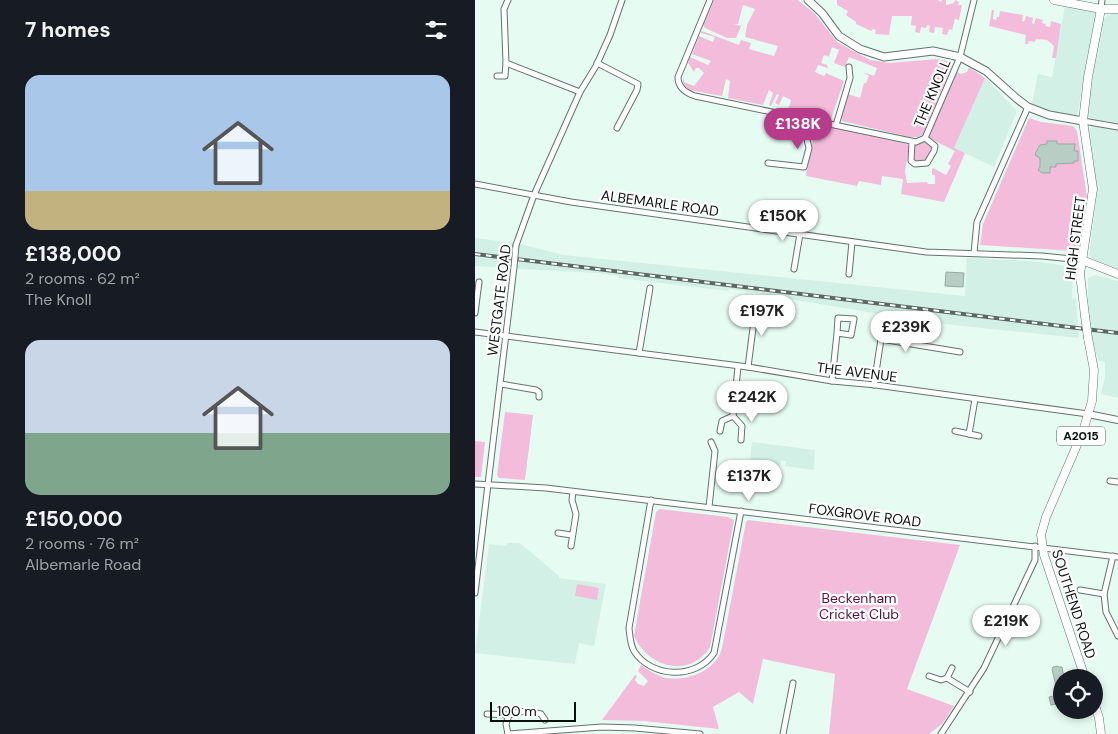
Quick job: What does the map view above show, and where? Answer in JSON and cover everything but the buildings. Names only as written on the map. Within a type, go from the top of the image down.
[{"type":"main road","points":[[807,0],[822,13],[842,38],[873,54],[889,57],[933,51],[960,57],[981,67],[1015,98],[1028,107],[1049,115],[1083,121]]},
{"type":"main road","points":[[1054,0],[1101,9],[1118,9]]},
{"type":"main road","name":"HIGH STREET","points":[[1087,338],[1080,274],[1093,193],[1083,121],[1088,78],[1101,9]]},
{"type":"main road","points":[[1082,260],[1118,274]]},
{"type":"main road","name":"SOUTHEND ROAD","points":[[1082,669],[1038,547],[1046,516],[1069,464],[1093,400],[1095,380],[1087,338]]},
{"type":"main road","points":[[1099,719],[1101,734]]},
{"type":"street","points":[[497,76],[505,76],[504,9],[508,0]]},
{"type":"street","name":"WESTGATE ROAD","points":[[475,593],[516,245],[534,195],[580,92],[597,63],[610,35],[622,0]]},
{"type":"street","name":"THE KNOLL","points":[[709,0],[679,77],[679,83],[683,90],[695,96],[836,124],[913,142],[921,141],[925,138],[960,57],[974,0]]},
{"type":"street","points":[[1101,9],[1102,0]]},
{"type":"street","points":[[506,63],[580,92]]},
{"type":"street","points":[[597,63],[638,84],[637,90],[617,128]]},
{"type":"street","points":[[836,124],[850,76],[849,67]]},
{"type":"street","points":[[974,253],[977,222],[1028,107]]},
{"type":"street","points":[[768,163],[804,167],[809,148],[805,131],[807,118]]},
{"type":"street","points":[[1083,121],[1118,127]]},
{"type":"street","name":"THE KNOLL","points":[[913,142],[911,161],[915,164],[927,163],[935,146],[925,138]]},
{"type":"street","name":"ALBEMARLE ROAD","points":[[475,184],[571,202],[926,252],[1082,260]]},
{"type":"street","points":[[794,269],[800,234]]},
{"type":"street","points":[[849,274],[853,242]]},
{"type":"street","points":[[475,313],[479,282]]},
{"type":"street","points":[[639,353],[649,288]]},
{"type":"street","points":[[748,367],[757,305]]},
{"type":"street","name":"THE AVENUE","points":[[475,332],[748,367],[832,381],[1088,414]]},
{"type":"street","points":[[832,381],[837,333]]},
{"type":"street","points":[[874,385],[881,339],[959,352]]},
{"type":"street","points":[[733,416],[738,367]]},
{"type":"street","points":[[501,384],[536,390],[539,392],[539,397]]},
{"type":"street","points":[[969,434],[975,399]]},
{"type":"street","points":[[1088,414],[1118,420]]},
{"type":"street","points":[[720,431],[722,421],[733,416]]},
{"type":"street","points":[[733,416],[743,426],[741,440]]},
{"type":"street","points":[[955,431],[979,436]]},
{"type":"street","points":[[709,507],[715,451],[711,442]]},
{"type":"street","points":[[1110,481],[1118,482]]},
{"type":"street","name":"FOXGROVE ROAD","points":[[475,484],[651,500],[1115,556]]},
{"type":"street","points":[[571,546],[576,514],[572,500],[573,492]]},
{"type":"street","points":[[651,500],[629,628],[630,642],[639,657],[651,666],[669,672],[682,672],[696,668],[708,661],[713,653],[741,511]]},
{"type":"street","points":[[558,533],[572,535]]},
{"type":"street","points":[[941,734],[970,692],[992,653],[1009,612],[1035,560],[1038,547]]},
{"type":"street","points":[[1115,556],[1104,594],[1106,612],[1118,636]]},
{"type":"street","points":[[1080,590],[1104,594]]},
{"type":"street","points":[[929,676],[941,680],[947,678],[951,668]]},
{"type":"street","points":[[947,678],[970,692]]},
{"type":"street","points":[[783,734],[793,683]]},
{"type":"street","points":[[487,714],[509,715],[518,711],[530,711],[541,714],[545,720]]},
{"type":"street","points":[[509,715],[506,724],[508,734],[602,727],[701,734]]},
{"type":"shaded area","points":[[1065,6],[1096,14],[1076,117],[1049,111],[1032,103],[1038,74],[1052,77]]},
{"type":"shaded area","points":[[1118,13],[1118,123],[1088,117],[1092,71],[1103,20],[1108,15]]},
{"type":"shaded area","points":[[985,78],[1017,111],[994,167],[954,148]]},
{"type":"shaded area","points":[[1095,126],[1118,130],[1118,269],[1093,259],[1089,255],[1097,194],[1087,134],[1090,128]]},
{"type":"shaded area","points":[[475,238],[514,243],[511,268],[475,266]]},
{"type":"shaded area","points":[[520,244],[564,255],[965,296],[967,258],[1031,261],[1069,266],[1073,269],[1072,298],[1076,299],[1079,338],[935,323],[729,289],[729,291],[619,278],[619,276],[598,273],[517,269]]},
{"type":"shaded area","points":[[1095,275],[1118,281],[1118,398],[1101,394],[1105,378],[1105,362],[1098,360],[1093,343],[1088,302],[1088,278]]},
{"type":"shaded area","points":[[752,442],[815,450],[814,470],[785,466],[786,461],[781,461],[780,466],[750,461]]},
{"type":"shaded area","points":[[508,543],[520,543],[559,578],[606,584],[594,646],[579,643],[575,664],[475,653],[489,544],[505,546]]},
{"type":"green space","points":[[714,0],[798,0],[815,14],[837,42],[870,60],[890,63],[937,59],[951,62],[952,65],[923,134],[918,137],[909,137],[842,121],[841,116],[848,94],[860,98],[864,83],[866,83],[869,76],[863,72],[874,76],[877,68],[849,57],[845,67],[834,63],[839,50],[832,47],[830,57],[824,55],[821,63],[827,65],[828,68],[818,65],[815,72],[824,76],[826,73],[844,81],[831,119],[788,110],[791,100],[783,96],[779,105],[775,103],[779,95],[777,94],[771,106],[769,105],[773,93],[769,90],[763,105],[728,98],[730,81],[726,79],[722,96],[689,90],[683,83],[683,75],[684,82],[694,86],[704,73],[699,68],[696,68],[694,72],[688,63],[690,57],[708,65],[711,61],[692,54],[699,36],[713,42],[715,37],[701,33],[702,31],[739,45],[741,40],[751,43],[749,49],[774,56],[778,46],[745,37],[747,25],[755,9],[743,5],[738,24],[734,24],[740,26],[742,24],[736,38],[727,38],[705,28],[703,25]]},
{"type":"green space","points":[[837,0],[937,0],[941,2],[946,0],[946,5],[954,3],[955,0],[959,2],[958,5],[962,5],[959,20],[955,19],[952,30],[949,29],[947,35],[942,34],[943,28],[935,27],[934,33],[929,32],[930,26],[927,25],[926,28],[921,27],[920,33],[915,32],[916,26],[911,25],[912,16],[892,16],[889,35],[875,34],[876,30],[873,29],[871,31],[856,24],[846,15],[848,11],[837,5]]},
{"type":"green space","points":[[992,10],[994,10],[993,19],[996,20],[999,17],[1000,11],[1023,15],[1022,21],[1024,22],[1026,16],[1033,18],[1032,23],[1034,24],[1036,18],[1043,20],[1042,23],[1046,24],[1045,26],[1050,27],[1051,21],[1061,24],[1056,58],[1052,58],[1054,46],[1047,40],[1036,39],[1035,42],[1029,41],[1028,44],[1025,44],[1026,35],[989,26]]},
{"type":"green space","points":[[969,67],[985,78],[954,148],[965,153],[944,202],[901,194],[903,179],[882,176],[881,185],[859,181],[857,186],[806,176],[816,123],[907,144],[909,148],[905,171],[907,183],[927,182],[928,184],[935,184],[935,175],[932,175],[933,168],[946,175],[951,166],[948,164],[955,151],[929,138],[930,132],[957,72],[961,74],[967,72]]},
{"type":"green space","points":[[1029,118],[1041,122],[1073,126],[1077,131],[1087,197],[1078,248],[1075,251],[980,245],[983,224]]},
{"type":"green space","points":[[926,142],[931,145],[932,149],[926,160],[915,161],[912,159],[914,145]]},
{"type":"green space","points":[[505,412],[533,415],[525,480],[499,478],[497,475]]},
{"type":"green space","points":[[475,441],[485,442],[481,477],[475,477]]},
{"type":"green space","points":[[660,509],[728,517],[734,520],[710,647],[702,657],[692,663],[681,666],[670,666],[649,656],[640,647],[634,636],[656,512]]},
{"type":"green space","name":"Beckenham Cricket Club","points":[[748,520],[960,545],[907,689],[954,706],[942,724],[929,734],[829,734],[835,674],[763,659],[753,704],[739,692],[713,707],[719,729],[644,721],[602,720],[635,675],[637,676],[635,680],[638,684],[644,686],[648,681],[638,671],[641,665],[662,677],[689,677],[706,669],[719,656],[746,522]]},
{"type":"green space","points":[[577,584],[599,588],[597,600],[575,596]]},
{"type":"railway","points":[[475,254],[1118,333]]}]
